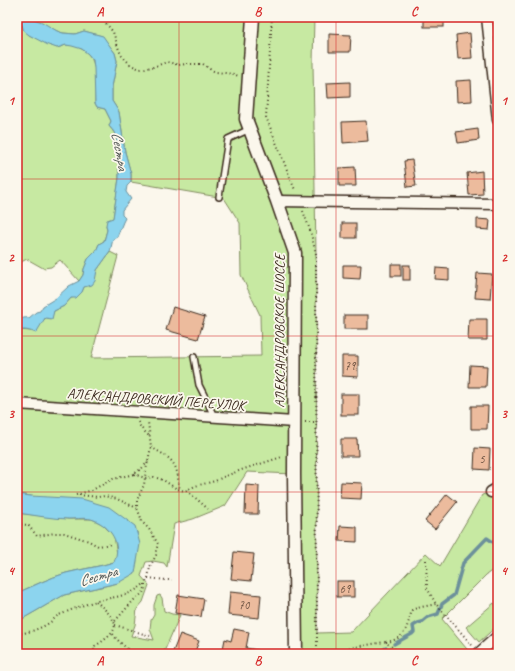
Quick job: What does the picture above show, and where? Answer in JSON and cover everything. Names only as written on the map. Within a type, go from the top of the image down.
[{"type":"street","name":"АЛЕКСАНДРОВСКОЕ ШОССЕ","points":[[252,17],[246,119],[295,253],[294,454],[296,654]]},
{"type":"street","points":[[487,17],[498,120]]},
{"type":"street","points":[[277,202],[498,204]]},
{"type":"street","name":"АЛЕКСАНДРОВСКИЙ ПЕРЕУЛОК","points":[[17,404],[294,422]]},
{"type":"street","points":[[480,654],[498,636]]},
{"type":"lane","points":[[219,197],[228,139],[250,129]]},
{"type":"lane","points":[[194,357],[199,385],[214,417]]},
{"type":"path","points":[[101,17],[113,32],[122,56],[131,65],[140,69],[154,68],[167,62],[179,65],[203,64],[216,72],[234,74],[248,80]]},
{"type":"path","points":[[137,412],[137,420],[150,436]]},
{"type":"path","points":[[17,634],[32,631],[59,615],[96,601],[128,594],[138,589],[148,578],[158,544],[149,529],[142,522],[137,508],[137,500],[144,485],[151,447],[148,413]]},
{"type":"path","points":[[151,447],[172,460],[177,472],[179,487],[182,490]]},
{"type":"path","points":[[134,474],[145,478],[154,477],[163,480],[185,492],[194,486],[215,481],[222,477],[259,464],[294,454]]},
{"type":"path","points":[[137,508],[117,499],[105,496],[98,497],[76,495],[92,490],[113,479],[134,474],[148,461]]},
{"type":"path","points":[[186,490],[208,509]]},
{"type":"path","points":[[17,524],[28,525],[37,536],[64,533],[89,541],[98,546],[112,544]]},
{"type":"path","points":[[426,560],[427,588],[436,605],[480,654]]},
{"type":"path","points":[[148,578],[172,580]]},
{"type":"path","points":[[114,621],[134,600],[143,593],[145,582]]},
{"type":"path","points":[[93,654],[95,646],[110,636],[115,625],[111,616],[96,601]]},
{"type":"path","points":[[334,654],[354,647],[394,640],[407,628],[412,610],[436,605]]},
{"type":"path","points":[[115,625],[150,636]]},
{"type":"path","points":[[112,633],[117,641],[124,645],[133,654]]},
{"type":"path","points":[[384,642],[395,649],[418,654]]},
{"type":"green space","points":[[28,17],[314,17],[313,63],[316,254],[317,633],[351,632],[426,553],[440,566],[482,495],[491,492],[495,495],[498,494],[498,566],[486,575],[442,619],[471,654],[296,654],[293,474],[247,472],[225,506],[193,519],[174,524],[167,567],[164,563],[153,561],[146,562],[141,576],[149,585],[143,602],[137,609],[135,625],[131,636],[154,640],[150,629],[151,620],[154,615],[154,605],[157,596],[160,595],[162,598],[164,611],[180,615],[163,654],[17,654],[17,622],[64,595],[118,583],[138,533],[31,496],[17,494],[17,407],[288,418],[17,403],[17,332],[19,330],[31,331],[54,311],[64,306],[71,298],[76,297],[82,292],[84,287],[96,274],[97,270],[110,252],[118,256],[91,358],[261,356],[260,315],[241,275],[240,223],[224,198],[131,182],[131,174],[125,152],[119,112],[112,101],[112,87],[117,61],[115,53],[102,36],[84,31],[75,34],[63,33]]},
{"type":"green space","points":[[17,22],[22,25],[29,35],[57,48],[70,45],[82,49],[89,55],[93,62],[95,72],[95,103],[97,107],[105,109],[111,121],[109,126],[116,138],[116,151],[120,154],[119,178],[113,219],[106,225],[107,230],[104,241],[99,244],[96,251],[88,259],[83,275],[79,281],[60,260],[51,267],[43,268],[27,259],[17,264]]},
{"type":"green space","points":[[17,513],[68,519],[92,519],[102,524],[114,536],[117,554],[114,562],[66,573],[17,593]]},
{"type":"green space","points":[[494,603],[498,608],[498,625],[479,642],[466,627]]},
{"type":"water","name":"Сестра","points":[[17,17],[28,17],[42,22],[63,33],[75,34],[84,31],[103,36],[115,53],[117,61],[112,87],[112,101],[119,112],[125,152],[131,174],[131,182],[127,186],[126,192],[131,199],[122,210],[122,215],[125,218],[117,237],[113,239],[110,252],[97,270],[95,281],[92,285],[84,287],[82,292],[76,298],[71,298],[64,306],[54,311],[52,319],[45,318],[36,333],[24,330],[17,332],[17,321],[24,318],[29,318],[36,312],[40,311],[43,306],[56,298],[69,286],[79,281],[83,275],[88,259],[96,251],[99,244],[104,241],[107,230],[107,220],[113,218],[119,178],[120,154],[116,151],[116,135],[109,126],[111,121],[105,109],[97,107],[95,103],[93,60],[82,49],[66,45],[57,48],[29,35],[24,31],[22,25],[17,22]]},
{"type":"water","name":"Сестра","points":[[17,494],[82,499],[109,507],[135,526],[140,544],[135,573],[118,583],[64,595],[17,622],[17,593],[66,573],[114,562],[117,549],[116,543],[110,532],[94,520],[85,518],[56,518],[17,513]]},
{"type":"building","points":[[424,19],[444,19],[444,27],[424,27]]},
{"type":"building","points":[[470,33],[472,58],[458,59],[456,35]]},
{"type":"building","points":[[329,34],[351,35],[350,52],[329,52]]},
{"type":"building","points":[[471,80],[472,101],[457,102],[456,81]]},
{"type":"building","points":[[350,82],[350,97],[328,98],[327,83]]},
{"type":"building","points":[[366,121],[368,141],[343,143],[342,122]]},
{"type":"building","points":[[478,129],[479,140],[458,143],[456,132]]},
{"type":"building","points":[[412,160],[416,186],[407,187],[404,161]]},
{"type":"building","points":[[355,167],[356,186],[339,186],[339,168]]},
{"type":"building","points":[[482,171],[483,194],[469,195],[467,173]]},
{"type":"building","points":[[477,219],[490,220],[489,230],[477,229]]},
{"type":"building","points":[[342,223],[356,223],[356,238],[342,238]]},
{"type":"building","points":[[391,264],[401,264],[401,276],[391,276]]},
{"type":"building","points":[[343,265],[361,265],[360,279],[343,278]]},
{"type":"building","points":[[403,265],[410,265],[410,280],[403,280]]},
{"type":"building","points":[[436,268],[449,269],[449,280],[435,279]]},
{"type":"building","points":[[477,273],[492,274],[490,299],[475,298]]},
{"type":"building","points":[[173,307],[205,317],[198,339],[166,330]]},
{"type":"building","points":[[344,315],[368,315],[368,329],[344,329]]},
{"type":"building","points":[[469,319],[487,319],[487,340],[468,340]]},
{"type":"building","points":[[342,356],[358,356],[358,377],[342,376]]},
{"type":"building","points":[[470,365],[487,366],[486,387],[469,387]]},
{"type":"building","points":[[341,394],[359,394],[359,415],[341,415]]},
{"type":"building","points":[[471,406],[488,406],[487,429],[471,429]]},
{"type":"building","points":[[341,439],[357,439],[358,456],[341,456]]},
{"type":"building","points":[[475,448],[490,449],[489,470],[474,469]]},
{"type":"building","points":[[341,482],[362,483],[361,499],[340,498]]},
{"type":"building","points":[[246,485],[259,486],[258,514],[245,514]]},
{"type":"building","points":[[447,494],[457,502],[435,529],[425,521]]},
{"type":"building","points":[[340,526],[357,527],[357,542],[339,541]]},
{"type":"building","points":[[234,552],[254,554],[251,581],[231,579]]},
{"type":"building","points":[[337,581],[354,581],[354,597],[337,597]]},
{"type":"building","points":[[230,592],[261,595],[259,618],[228,615]]},
{"type":"building","points":[[178,595],[204,599],[201,617],[175,613]]},
{"type":"building","points":[[234,629],[249,632],[246,648],[257,650],[257,654],[222,654],[225,639],[231,641]]},
{"type":"building","points":[[180,634],[199,641],[194,654],[172,654]]},
{"type":"waterway","points":[[394,644],[412,634],[414,632],[413,626],[422,622],[428,617],[438,614],[442,604],[454,595],[463,563],[487,538],[493,542],[498,539]]},
{"type":"waterway","points":[[377,654],[386,648]]}]
